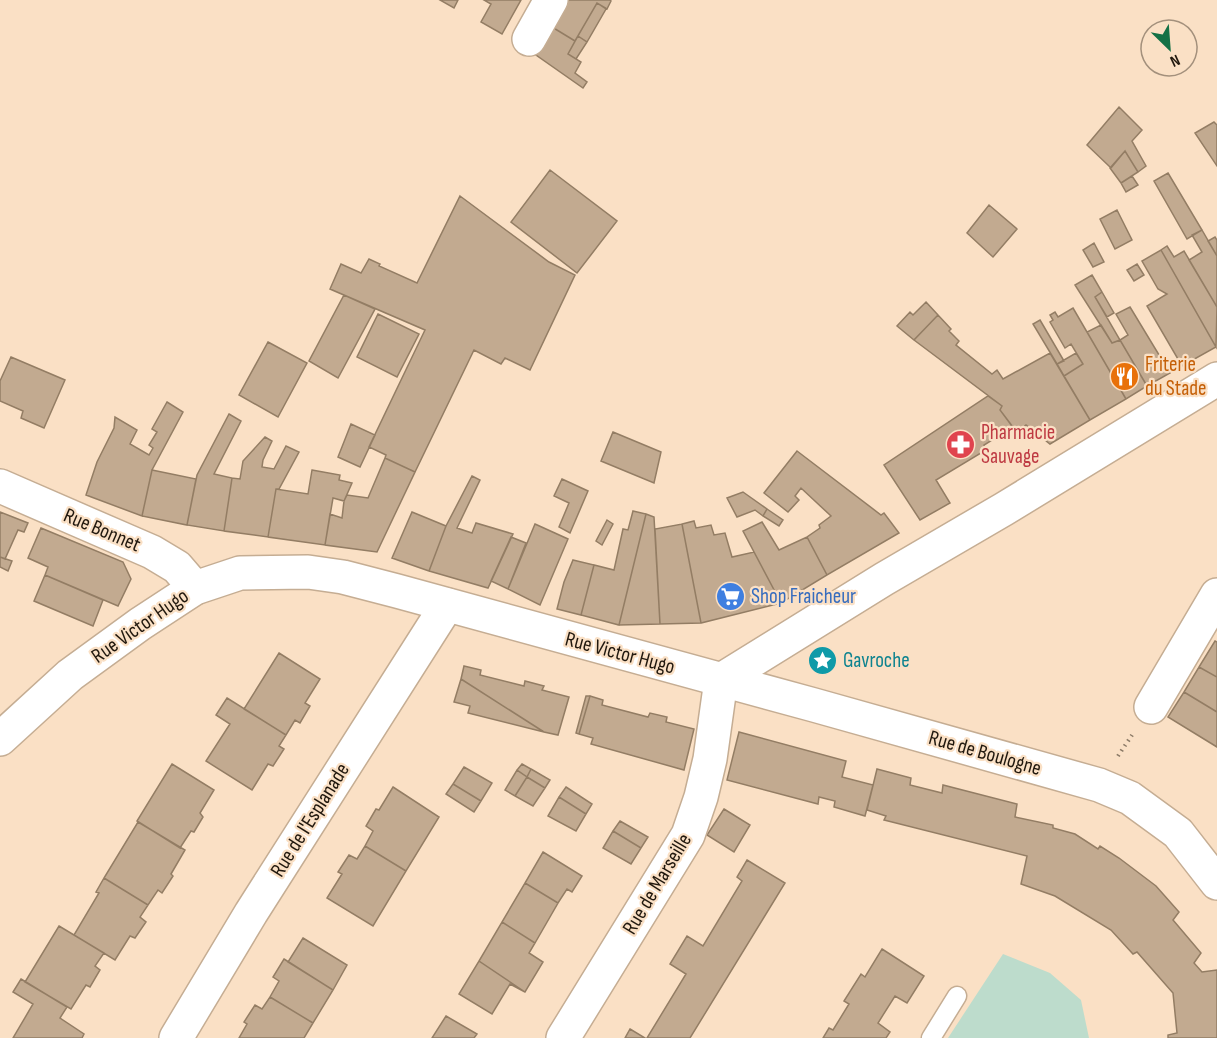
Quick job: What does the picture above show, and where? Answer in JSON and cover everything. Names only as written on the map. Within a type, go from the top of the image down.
[{"type":"street","points":[[530,39],[552,0]]},
{"type":"street","points":[[721,680],[1217,379]]},
{"type":"street","name":"Rue Bonnet","points":[[0,486],[152,552],[177,567],[195,588]]},
{"type":"street","name":"Rue Victor Hugo","points":[[0,739],[70,675],[140,624],[195,588],[240,573],[308,572],[343,577],[721,680]]},
{"type":"street","points":[[1151,707],[1217,595]]},
{"type":"street","name":"Rue de l'Esplanade","points":[[176,1038],[251,913],[447,605]]},
{"type":"street","name":"Rue de Boulogne","points":[[721,680],[1099,785],[1130,798],[1178,833],[1217,883]]},
{"type":"street","name":"Rue de Marseille","points":[[563,1038],[688,835],[701,797],[710,759],[721,680]]},
{"type":"lane","points":[[931,1038],[957,996]]},
{"type":"path","points":[[1099,785],[1151,707]]},
{"type":"green space","points":[[1003,954],[1050,973],[1081,1000],[1089,1038],[948,1038]]},
{"type":"building","points":[[440,0],[458,0],[454,8]]},
{"type":"building","points":[[484,0],[521,0],[502,34],[481,22],[491,4]]},
{"type":"building","points":[[567,0],[611,1],[607,9],[597,3],[575,41],[552,27]]},
{"type":"building","points":[[597,3],[606,9],[587,42],[578,36]]},
{"type":"building","points":[[552,27],[575,41],[568,54],[581,62],[575,73],[587,82],[583,88],[536,55]]},
{"type":"building","points":[[578,36],[587,42],[576,59],[568,54]]},
{"type":"building","points":[[1119,107],[1142,130],[1132,141],[1146,166],[1138,172],[1125,151],[1111,168],[1087,145]]},
{"type":"building","points":[[1214,122],[1217,125],[1217,166],[1195,133]]},
{"type":"building","points":[[1125,151],[1138,172],[1121,183],[1110,168]]},
{"type":"building","points":[[550,170],[617,221],[577,273],[511,222]]},
{"type":"building","points":[[1168,173],[1202,230],[1187,239],[1154,181]]},
{"type":"building","points":[[1132,176],[1138,185],[1126,192],[1121,183]]},
{"type":"building","points":[[460,196],[549,262],[575,275],[530,370],[505,358],[501,364],[474,350],[415,472],[385,458],[386,455],[369,447],[425,330],[330,289],[341,264],[361,273],[369,259],[417,283]]},
{"type":"building","points":[[989,205],[1017,229],[993,257],[967,233]]},
{"type":"building","points":[[1117,210],[1132,240],[1115,249],[1100,219]]},
{"type":"building","points":[[1202,230],[1217,256],[1217,307],[1189,260],[1202,252],[1192,235]]},
{"type":"building","points":[[1215,237],[1217,240],[1217,256],[1208,241]]},
{"type":"building","points":[[1094,243],[1104,262],[1093,267],[1083,250]]},
{"type":"building","points":[[1167,246],[1174,257],[1184,251],[1217,307],[1216,347],[1161,250]]},
{"type":"building","points":[[1161,250],[1216,347],[1182,366],[1147,306],[1167,294],[1158,289],[1142,261]]},
{"type":"building","points":[[1137,264],[1144,275],[1134,281],[1127,270]]},
{"type":"building","points":[[1092,275],[1102,292],[1095,297],[1120,340],[1112,343],[1075,285]]},
{"type":"building","points":[[1102,292],[1114,313],[1107,317],[1095,297]]},
{"type":"building","points":[[344,295],[375,309],[338,378],[309,361]]},
{"type":"building","points":[[926,302],[938,315],[914,340],[897,326],[910,312],[913,315]]},
{"type":"building","points":[[1130,307],[1170,373],[1147,386],[1120,340],[1128,335],[1116,314]]},
{"type":"building","points":[[1073,308],[1126,399],[1090,420],[1064,376],[1083,364],[1071,344],[1065,348],[1050,322],[1053,320],[1050,315],[1055,312],[1058,317]]},
{"type":"building","points":[[378,314],[419,334],[397,377],[357,357]]},
{"type":"building","points":[[938,315],[959,341],[956,345],[992,374],[997,370],[1003,379],[1050,353],[1090,420],[1050,444],[1026,425],[1017,433],[1000,410],[1002,406],[914,340]]},
{"type":"building","points":[[1040,320],[1064,361],[1057,364],[1033,324]]},
{"type":"building","points":[[1101,325],[1112,343],[1120,340],[1147,386],[1126,399],[1087,332]]},
{"type":"building","points":[[268,342],[307,363],[278,417],[239,395]]},
{"type":"building","points":[[1076,353],[1083,364],[1064,376],[1057,364]]},
{"type":"building","points":[[11,357],[65,380],[44,428],[21,418],[23,411],[0,401],[0,381]]},
{"type":"building","points":[[988,396],[1002,406],[1000,410],[1013,427],[984,445],[986,450],[936,480],[950,503],[920,520],[884,465]]},
{"type":"building","points":[[167,402],[183,412],[152,470],[142,516],[86,495],[97,462],[114,428],[115,417],[137,430],[130,444],[149,455],[153,448],[149,445],[157,432],[152,429]]},
{"type":"building","points":[[229,414],[241,421],[214,474],[232,478],[224,531],[187,525],[197,475]]},
{"type":"building","points":[[351,424],[375,435],[360,467],[338,457]]},
{"type":"building","points":[[613,432],[661,452],[654,483],[601,461]]},
{"type":"building","points":[[265,437],[272,441],[262,467],[274,469],[286,446],[299,452],[279,489],[276,489],[268,537],[224,531],[232,478],[240,479],[243,461]]},
{"type":"building","points":[[797,451],[881,515],[884,513],[899,533],[827,575],[807,537],[831,516],[801,488],[795,496],[799,500],[788,512],[764,493]]},
{"type":"building","points":[[385,458],[415,472],[377,552],[325,545],[330,514],[342,518],[347,495],[368,498]]},
{"type":"building","points":[[152,470],[196,479],[187,525],[142,516]]},
{"type":"building","points":[[312,470],[340,475],[339,480],[352,483],[344,501],[333,498],[325,545],[268,537],[276,489],[308,494]]},
{"type":"building","points":[[472,476],[480,480],[457,528],[472,533],[476,523],[513,534],[488,588],[429,571],[446,526]]},
{"type":"building","points":[[562,479],[588,491],[570,533],[559,527],[569,503],[554,496]]},
{"type":"building","points":[[743,492],[767,509],[763,516],[755,510],[737,517],[727,498]]},
{"type":"building","points":[[767,509],[783,520],[779,526],[763,516]]},
{"type":"building","points":[[633,511],[646,514],[619,625],[581,615],[594,565],[614,570],[623,529],[628,530]]},
{"type":"building","points":[[0,512],[28,523],[24,532],[18,530],[5,559],[0,557]]},
{"type":"building","points":[[412,512],[446,526],[429,571],[392,558]]},
{"type":"building","points":[[646,514],[654,517],[660,624],[619,625]]},
{"type":"building","points":[[607,520],[613,524],[602,545],[596,541]]},
{"type":"building","points":[[694,521],[696,528],[711,525],[714,535],[725,533],[732,557],[754,552],[781,603],[701,623],[682,524]]},
{"type":"building","points":[[762,522],[779,550],[807,537],[827,575],[781,603],[743,531]]},
{"type":"building","points":[[535,524],[568,539],[540,605],[508,589]]},
{"type":"building","points":[[682,524],[701,623],[660,624],[655,529]]},
{"type":"building","points":[[41,528],[123,562],[131,579],[118,606],[45,575],[48,567],[28,558]]},
{"type":"building","points":[[511,537],[526,543],[508,589],[491,581]]},
{"type":"building","points":[[0,557],[12,561],[8,571],[0,567]]},
{"type":"building","points":[[573,560],[594,565],[581,615],[557,609]]},
{"type":"building","points":[[45,575],[103,600],[93,626],[34,601]]},
{"type":"building","points":[[1215,641],[1217,642],[1217,677],[1199,667]]},
{"type":"building","points":[[279,653],[320,679],[305,703],[310,706],[300,723],[295,720],[286,735],[244,709]]},
{"type":"building","points":[[464,666],[481,670],[480,675],[524,686],[525,681],[544,686],[542,690],[569,697],[558,735],[544,732],[461,679]]},
{"type":"building","points":[[1199,667],[1217,677],[1217,712],[1184,692]]},
{"type":"building","points":[[461,679],[544,732],[468,713],[470,706],[454,702]]},
{"type":"building","points":[[1184,692],[1217,712],[1217,747],[1168,717]]},
{"type":"building","points":[[586,696],[590,696],[579,734],[576,733]]},
{"type":"building","points":[[590,696],[603,700],[602,705],[648,717],[650,713],[667,717],[666,722],[694,729],[684,770],[591,744],[593,738],[579,734]]},
{"type":"building","points":[[227,698],[286,735],[279,746],[284,749],[273,766],[268,764],[252,790],[206,761],[230,724],[216,715]]},
{"type":"building","points":[[739,732],[846,761],[842,777],[873,785],[865,816],[834,807],[835,801],[819,797],[818,804],[727,780]]},
{"type":"building","points":[[172,764],[214,790],[200,813],[203,817],[180,848],[137,821]]},
{"type":"building","points":[[522,764],[531,769],[527,777],[517,770]]},
{"type":"building","points":[[464,767],[492,783],[481,801],[453,784]]},
{"type":"building","points":[[531,769],[550,780],[545,788],[527,777]]},
{"type":"building","points":[[877,769],[911,778],[910,785],[942,793],[943,785],[1017,804],[1015,817],[1053,825],[1053,828],[1075,834],[1098,849],[1100,846],[1156,886],[1179,912],[1173,920],[1201,953],[1194,963],[1202,972],[1217,970],[1217,1038],[1168,1038],[1168,1035],[1177,1033],[1173,993],[1137,952],[1133,954],[1111,930],[1055,896],[1021,884],[1027,856],[884,820],[886,816],[867,810]]},
{"type":"building","points":[[517,770],[527,777],[515,796],[505,790]]},
{"type":"building","points":[[527,777],[545,788],[533,806],[515,796]]},
{"type":"building","points":[[453,784],[481,801],[474,812],[446,794]]},
{"type":"building","points":[[393,787],[439,817],[406,871],[365,846],[373,831],[366,826]]},
{"type":"building","points":[[566,787],[592,804],[586,814],[559,797]]},
{"type":"building","points":[[559,797],[586,814],[576,831],[548,816]]},
{"type":"building","points":[[724,809],[750,825],[734,852],[707,835]]},
{"type":"building","points":[[620,821],[648,837],[641,848],[613,831]]},
{"type":"building","points":[[138,822],[185,850],[162,893],[158,890],[148,905],[104,878]]},
{"type":"building","points":[[613,831],[641,848],[631,864],[603,848]]},
{"type":"building","points":[[365,846],[406,871],[373,926],[327,898],[342,874],[338,872],[349,855],[357,859]]},
{"type":"building","points":[[543,852],[582,876],[572,892],[567,889],[558,903],[525,883]]},
{"type":"building","points":[[747,860],[785,883],[690,1038],[647,1038],[686,974],[670,964],[687,936],[703,946],[742,881],[737,877]]},
{"type":"building","points":[[104,878],[148,905],[140,917],[146,922],[135,938],[130,936],[115,960],[74,935],[99,893],[96,892]]},
{"type":"building","points":[[525,883],[558,903],[535,943],[502,922]]},
{"type":"building","points":[[502,922],[535,943],[529,953],[543,962],[525,992],[479,961]]},
{"type":"building","points":[[59,926],[104,953],[95,966],[100,970],[90,987],[86,985],[71,1009],[25,982]]},
{"type":"building","points":[[303,938],[347,965],[333,990],[288,962]]},
{"type":"building","points":[[882,949],[924,976],[907,1003],[895,996],[878,1023],[890,1032],[886,1038],[823,1038],[829,1028],[833,1030],[849,1004],[844,1001],[861,974],[865,977]]},
{"type":"building","points":[[284,959],[333,990],[313,1023],[270,997],[279,981],[273,977]]},
{"type":"building","points":[[479,961],[525,992],[510,984],[492,1014],[459,994]]},
{"type":"building","points":[[21,979],[67,1007],[60,1018],[84,1034],[82,1038],[13,1038],[33,1004],[13,992]]},
{"type":"building","points":[[270,997],[313,1023],[304,1038],[239,1038],[247,1024],[244,1022],[255,1005],[262,1009]]},
{"type":"building","points":[[446,1016],[477,1034],[474,1038],[432,1038]]},
{"type":"building","points":[[630,1029],[645,1038],[625,1038]]},
{"type":"place","name":"Friterie du Stade","points":[[1124,376]]},
{"type":"place","name":"Pharmacie Sauvage","points":[[960,444]]},
{"type":"place","name":"Shop Fraicheur","points":[[730,596]]},
{"type":"place","name":"Gavroche","points":[[822,660]]}]
